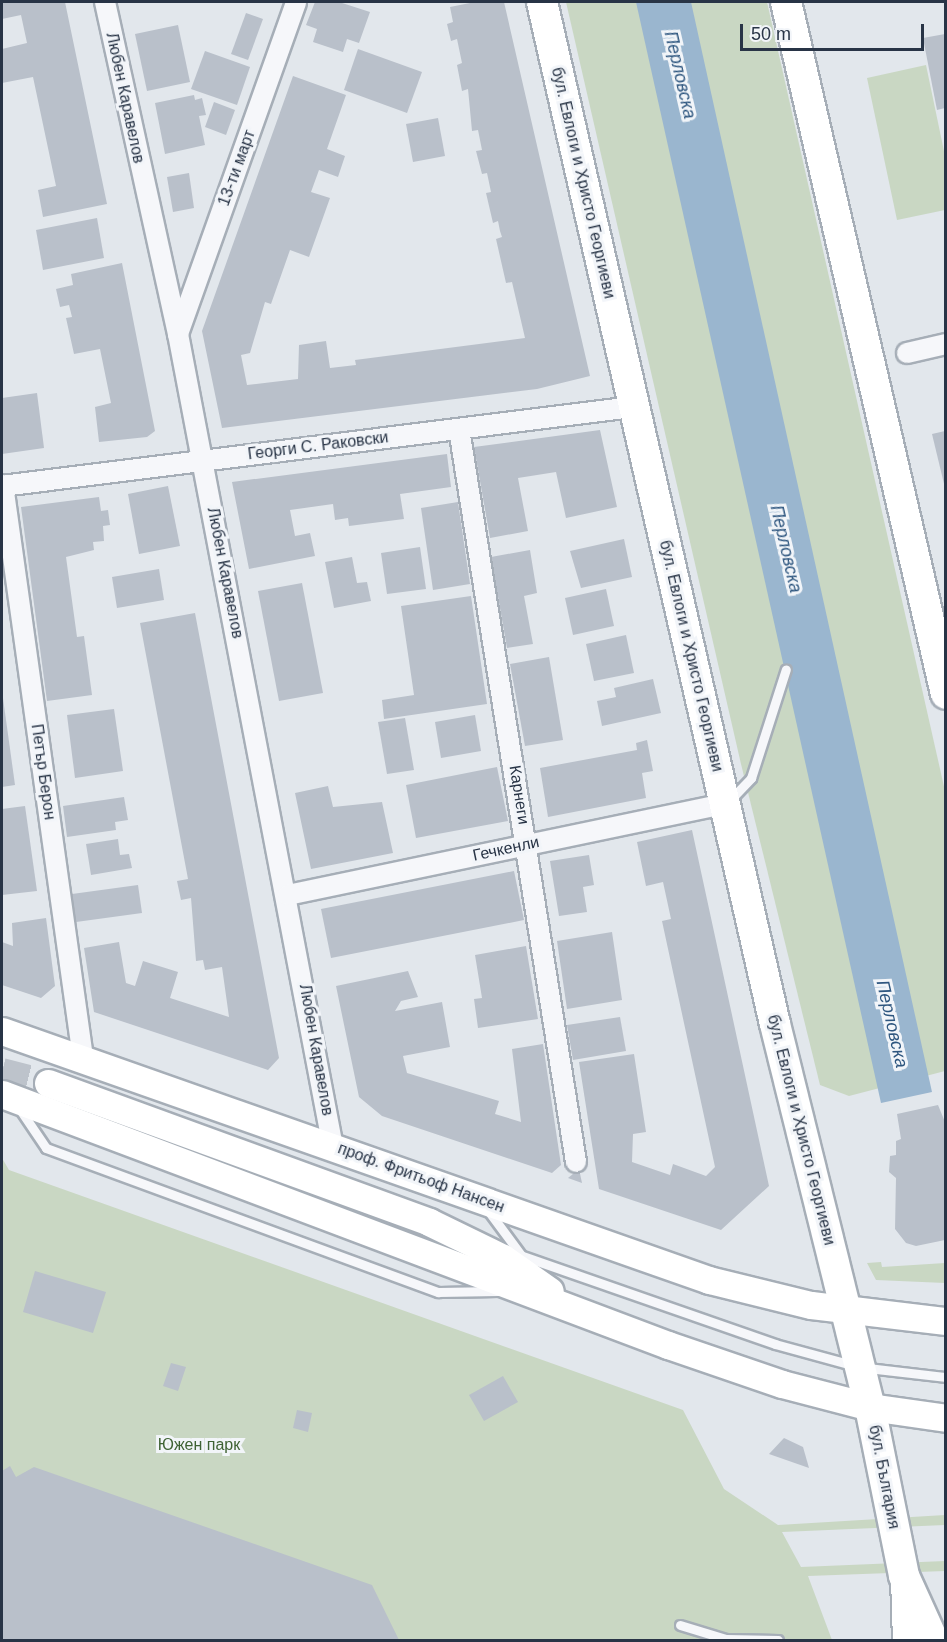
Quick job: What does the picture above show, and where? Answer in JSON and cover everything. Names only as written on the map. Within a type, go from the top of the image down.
[{"type":"main road","name":"бул. Евлоги и Христо Георгиеви","points":[[542,2],[724,804],[844,1310]]},
{"type":"main road","points":[[786,2],[937,621],[945,694]]},
{"type":"main road","name":"проф. Фритьоф Нансен","points":[[2,1031],[757,1295],[844,1310],[945,1321]]},
{"type":"main road","points":[[48,1083],[461,1236],[502,1258],[583,1315]]},
{"type":"main road","points":[[7,1096],[583,1315],[782,1384],[870,1407],[945,1418]]},
{"type":"main road","name":"бул. България","points":[[844,1310],[870,1407],[904,1576],[933,1641]]},
{"type":"main road","points":[[904,1576],[906,1641]]},
{"type":"street","name":"Любен Каравелов","points":[[105,2],[178,334],[288,895],[333,1147]]},
{"type":"street","name":"13-ти март","points":[[178,334],[296,2]]},
{"type":"street","points":[[907,353],[945,344]]},
{"type":"street","name":"Георги С. Раковски","points":[[2,485],[633,407]]},
{"type":"street","name":"Карнеги","points":[[459,429],[576,1162]]},
{"type":"street","name":"Петър Берон","points":[[2,485],[83,1058]]},
{"type":"street","name":"Гечкенли","points":[[288,895],[724,804]]},
{"type":"lane","points":[[724,804],[741,793],[751,778],[786,669]]},
{"type":"lane","points":[[481,1199],[521,1255]]},
{"type":"lane","points":[[461,1236],[775,1344],[859,1367],[945,1377]]},
{"type":"lane","points":[[680,1625],[726,1639],[778,1641]]},
{"type":"green space","points":[[566,2],[767,2],[945,791],[945,1071],[849,1096],[820,1085],[741,764]]},
{"type":"green space","points":[[926,65],[945,156],[945,210],[897,220],[867,78]]},
{"type":"green space","name":"Южен парк","points":[[2,1158],[9,1170],[683,1410],[724,1489],[778,1525],[945,1515],[945,1525],[782,1532],[801,1567],[945,1561],[945,1571],[808,1576],[832,1640],[2,1640]]},
{"type":"green space","points":[[881,1262],[882,1267],[945,1263],[945,1283],[876,1280],[867,1263]]},
{"type":"water","name":"Перловска","points":[[636,2],[691,2],[932,1092],[881,1103]]},
{"type":"building","points":[[2,2],[65,2],[107,204],[43,217],[38,190],[56,186],[33,77],[2,83],[2,49],[27,43],[21,15],[2,19]]},
{"type":"building","points":[[315,2],[339,2],[370,12],[359,43],[347,39],[343,52],[313,42],[317,29],[306,25]]},
{"type":"building","points":[[475,2],[504,2],[590,376],[537,389],[222,428],[202,331],[293,76],[346,95],[327,149],[345,156],[338,177],[319,170],[311,192],[330,198],[309,257],[290,250],[271,304],[265,302],[250,353],[241,355],[247,385],[298,379],[299,345],[326,341],[330,368],[356,365],[355,360],[525,338],[512,282],[506,283],[496,239],[502,237],[498,221],[493,223],[486,193],[491,192],[487,173],[482,174],[476,151],[482,150],[478,130],[472,131],[468,89],[462,91],[457,65],[462,63],[457,39],[451,41],[447,24],[453,22],[450,7]]},
{"type":"building","points":[[246,13],[263,19],[248,60],[231,54]]},
{"type":"building","points":[[178,25],[190,82],[147,91],[135,34]]},
{"type":"building","points":[[945,34],[945,108],[937,110],[923,38]]},
{"type":"building","points":[[358,49],[422,72],[407,113],[344,90]]},
{"type":"building","points":[[205,51],[250,67],[237,105],[191,89]]},
{"type":"building","points":[[194,95],[195,100],[202,98],[206,115],[199,116],[205,145],[165,154],[155,103]]},
{"type":"building","points":[[214,102],[235,110],[226,135],[205,127]]},
{"type":"building","points":[[438,118],[445,156],[413,162],[406,124]]},
{"type":"building","points":[[189,173],[194,208],[173,212],[167,177]]},
{"type":"building","points":[[97,218],[104,258],[43,270],[36,230]]},
{"type":"building","points":[[122,263],[155,431],[147,437],[99,442],[95,407],[111,403],[100,349],[74,354],[66,318],[72,317],[69,305],[60,307],[56,289],[73,285],[71,274]]},
{"type":"building","points":[[37,393],[44,448],[2,454],[2,398]]},
{"type":"building","points":[[600,430],[617,507],[566,518],[556,472],[518,478],[528,531],[490,538],[474,447]]},
{"type":"building","points":[[945,431],[945,488],[932,434]]},
{"type":"building","points":[[447,454],[451,487],[400,494],[404,519],[349,526],[348,518],[335,520],[333,504],[290,510],[295,536],[310,533],[315,556],[249,569],[232,482]]},
{"type":"building","points":[[168,486],[180,546],[139,554],[128,494]]},
{"type":"building","points":[[99,497],[101,511],[108,510],[110,525],[103,526],[104,541],[93,542],[94,550],[66,557],[77,637],[84,636],[92,695],[47,701],[21,507]]},
{"type":"building","points":[[458,502],[470,584],[433,590],[421,508]]},
{"type":"building","points":[[624,539],[632,577],[581,588],[570,551]]},
{"type":"building","points":[[420,547],[426,589],[387,594],[381,553]]},
{"type":"building","points":[[530,550],[537,593],[524,596],[533,644],[507,648],[491,557]]},
{"type":"building","points":[[352,557],[357,583],[367,582],[371,601],[334,608],[325,562]]},
{"type":"building","points":[[159,569],[164,600],[117,608],[112,577]]},
{"type":"building","points":[[302,583],[323,693],[279,701],[258,591]]},
{"type":"building","points":[[606,589],[614,626],[573,635],[565,598]]},
{"type":"building","points":[[471,596],[487,704],[384,719],[382,700],[414,695],[401,606]]},
{"type":"building","points":[[195,613],[279,1058],[268,1070],[94,1012],[84,948],[119,942],[126,983],[135,986],[143,961],[178,972],[170,998],[229,1017],[222,967],[205,970],[203,960],[196,961],[191,898],[181,900],[177,881],[188,879],[140,623]]},
{"type":"building","points":[[626,635],[634,673],[594,681],[586,644]]},
{"type":"building","points":[[549,657],[563,740],[525,746],[510,664]]},
{"type":"building","points":[[653,679],[661,713],[602,726],[597,701],[616,697],[614,688]]},
{"type":"building","points":[[2,691],[15,785],[2,787]]},
{"type":"building","points":[[114,709],[123,771],[75,778],[67,715]]},
{"type":"building","points":[[475,715],[481,751],[441,758],[435,722]]},
{"type":"building","points":[[405,718],[414,770],[387,774],[378,722]]},
{"type":"building","points":[[647,740],[653,771],[642,773],[646,798],[548,817],[540,768],[637,750],[636,743]]},
{"type":"building","points":[[497,767],[508,821],[416,838],[406,785]]},
{"type":"building","points":[[328,786],[333,807],[382,802],[393,853],[311,869],[295,793]]},
{"type":"building","points":[[124,797],[128,820],[115,822],[116,830],[67,837],[63,806]]},
{"type":"building","points":[[25,806],[37,891],[2,895],[2,809]]},
{"type":"building","points":[[692,830],[769,1186],[721,1230],[599,1189],[579,1062],[634,1054],[646,1132],[633,1134],[632,1162],[670,1175],[673,1164],[706,1176],[715,1167],[662,921],[671,919],[663,882],[646,886],[637,842]]},
{"type":"building","points":[[118,839],[120,855],[129,854],[132,868],[91,875],[86,844]]},
{"type":"building","points":[[589,855],[594,885],[583,887],[587,912],[559,916],[550,861]]},
{"type":"building","points":[[514,871],[524,920],[331,958],[321,909]]},
{"type":"building","points":[[138,885],[142,913],[76,922],[72,894]]},
{"type":"building","points":[[46,918],[55,986],[41,998],[2,985],[2,942],[13,946],[12,923]]},
{"type":"building","points":[[612,932],[622,1000],[567,1009],[557,941]]},
{"type":"building","points":[[526,946],[538,1019],[478,1028],[474,999],[482,998],[475,955]]},
{"type":"building","points":[[408,971],[418,997],[401,1001],[395,1011],[442,1002],[450,1047],[403,1056],[407,1073],[499,1101],[495,1114],[521,1122],[512,1049],[543,1044],[561,1165],[552,1173],[382,1116],[359,1097],[336,986]]},
{"type":"building","points":[[620,1017],[626,1051],[573,1060],[567,1025]]},
{"type":"building","points":[[938,1105],[945,1122],[945,1240],[916,1246],[906,1243],[895,1229],[896,1178],[889,1172],[890,1156],[896,1155],[896,1141],[901,1139],[897,1114]]},
{"type":"building","points":[[579,1169],[582,1183],[568,1178]]},
{"type":"building","points":[[35,1271],[106,1292],[93,1333],[23,1312]]},
{"type":"building","points":[[171,1363],[186,1367],[178,1391],[163,1386]]},
{"type":"building","points":[[503,1376],[518,1402],[484,1421],[469,1395]]},
{"type":"building","points":[[297,1410],[312,1413],[308,1432],[293,1428]]},
{"type":"building","points":[[784,1438],[803,1447],[809,1468],[769,1454]]},
{"type":"building","points":[[10,1466],[16,1477],[34,1467],[372,1585],[399,1640],[2,1640],[2,1471]]},
{"type":"tunnel","points":[[2,1071],[48,1083]]}]
